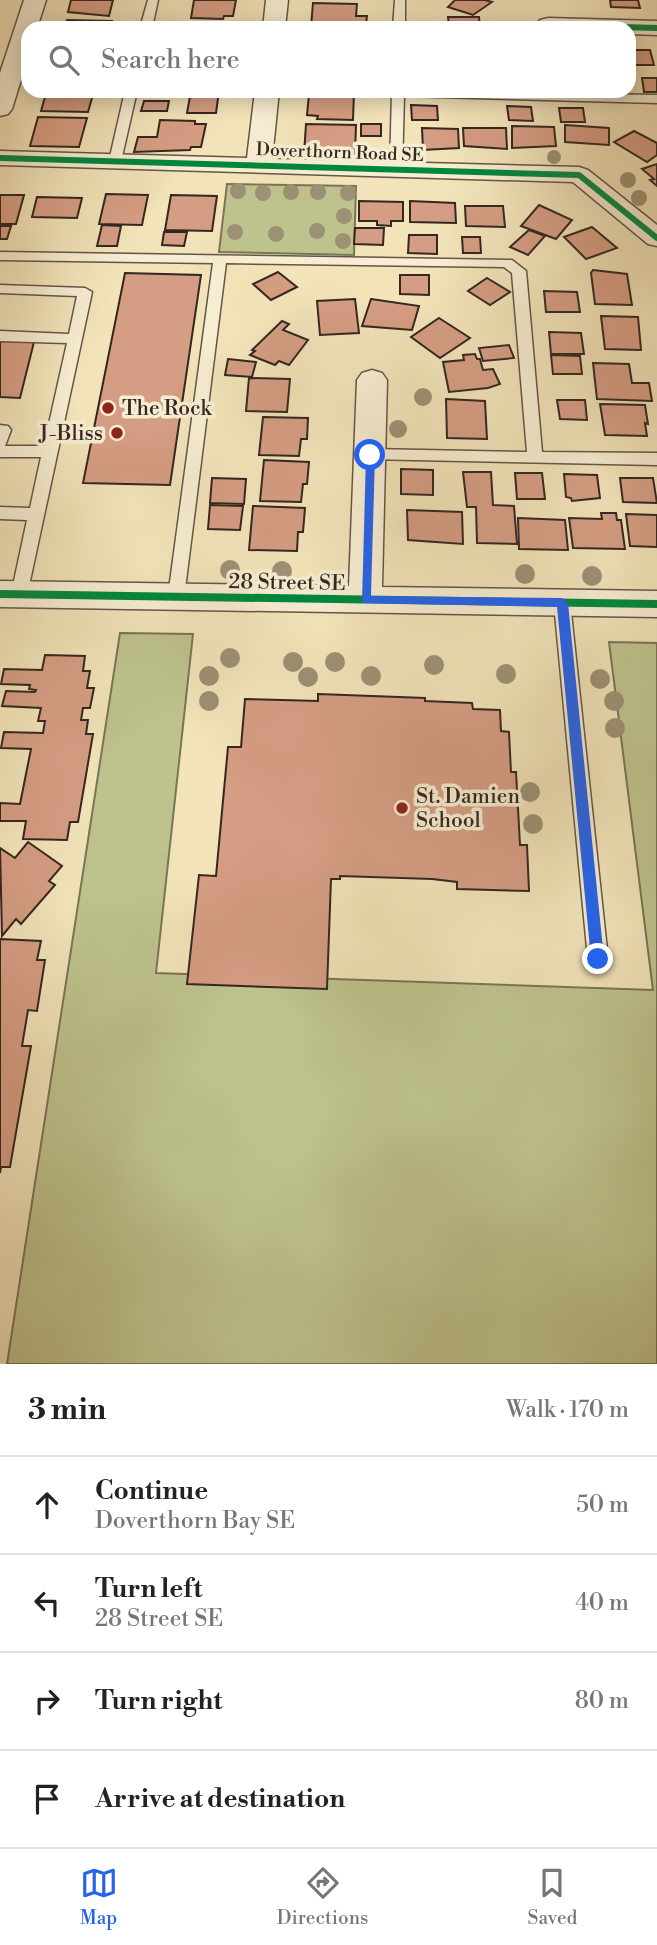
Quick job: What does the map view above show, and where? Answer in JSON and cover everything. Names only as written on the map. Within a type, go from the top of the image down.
[{"type":"street","points":[[28,21],[35,0]]},
{"type":"street","points":[[275,21],[277,0]]},
{"type":"street","points":[[636,27],[657,28]]},
{"type":"street","points":[[0,110],[21,44]]},
{"type":"street","points":[[259,166],[266,98]]},
{"type":"street","name":"Doverthorn Road SE","points":[[0,159],[579,175],[657,238]]},
{"type":"street","points":[[365,600],[372,380]]},
{"type":"street","name":"28 Street SE","points":[[10,594],[657,604]]},
{"type":"lane","points":[[148,21],[153,0]]},
{"type":"lane","points":[[399,21],[400,0]]},
{"type":"lane","points":[[115,161],[129,98]]},
{"type":"lane","points":[[396,170],[398,98]]},
{"type":"lane","points":[[608,98],[657,99]]},
{"type":"lane","points":[[643,99],[657,110]]},
{"type":"lane","points":[[0,256],[507,263],[519,271],[535,456]]},
{"type":"lane","points":[[176,597],[220,259]]},
{"type":"lane","points":[[0,289],[85,292],[37,514],[10,594]]},
{"type":"lane","points":[[0,336],[75,338]]},
{"type":"lane","points":[[0,430],[3,430],[0,442]]},
{"type":"lane","points":[[0,451],[51,452]]},
{"type":"lane","points":[[370,455],[657,459]]},
{"type":"lane","points":[[0,513],[37,514]]},
{"type":"lane","points":[[562,603],[598,959]]},
{"type":"green space","points":[[227,184],[356,186],[354,255],[219,252]]},
{"type":"green space","points":[[120,633],[193,634],[156,973],[653,990],[609,642],[657,643],[657,1364],[7,1364]]},
{"type":"building","points":[[71,0],[113,0],[109,16],[68,12]]},
{"type":"building","points":[[194,0],[236,0],[233,16],[224,16],[223,19],[191,18]]},
{"type":"building","points":[[455,0],[492,2],[473,15],[448,7]]},
{"type":"building","points":[[610,0],[638,0],[640,8],[611,7]]},
{"type":"building","points":[[313,3],[357,4],[356,16],[367,16],[366,21],[312,21]]},
{"type":"building","points":[[448,17],[479,17],[479,21],[448,21]]},
{"type":"building","points":[[636,50],[650,50],[654,65],[636,65]]},
{"type":"building","points":[[642,78],[657,78],[657,92],[644,92]]},
{"type":"building","points":[[45,98],[92,98],[88,112],[41,111]]},
{"type":"building","points":[[190,98],[218,98],[216,113],[187,113]]},
{"type":"building","points":[[309,98],[354,98],[353,120],[317,119],[318,116],[307,115]]},
{"type":"building","points":[[144,101],[169,101],[167,111],[141,111]]},
{"type":"building","points":[[411,105],[437,106],[438,120],[412,120]]},
{"type":"building","points":[[507,106],[531,107],[533,121],[509,120]]},
{"type":"building","points":[[559,108],[583,108],[585,122],[561,122]]},
{"type":"building","points":[[38,117],[87,118],[79,147],[30,146]]},
{"type":"building","points":[[160,120],[206,124],[201,147],[191,147],[190,150],[134,152],[138,137],[157,137]]},
{"type":"building","points":[[306,124],[356,125],[355,155],[304,154]]},
{"type":"building","points":[[361,124],[381,124],[381,136],[361,136]]},
{"type":"building","points":[[565,125],[609,128],[609,145],[565,142]]},
{"type":"building","points":[[512,126],[554,127],[556,146],[512,148]]},
{"type":"building","points":[[422,128],[458,129],[459,148],[423,150]]},
{"type":"building","points":[[463,128],[506,128],[507,149],[464,146]]},
{"type":"building","points":[[634,131],[657,143],[657,155],[647,162],[614,142]]},
{"type":"building","points":[[657,164],[657,186],[650,180],[654,179],[642,169]]},
{"type":"building","points":[[106,194],[148,195],[142,225],[99,224]]},
{"type":"building","points":[[0,195],[24,195],[16,224],[0,224]]},
{"type":"building","points":[[171,195],[217,196],[212,231],[165,230]]},
{"type":"building","points":[[37,197],[82,198],[77,218],[32,217]]},
{"type":"building","points":[[359,201],[403,202],[403,221],[391,221],[391,226],[377,225],[377,221],[359,221]]},
{"type":"building","points":[[410,201],[455,203],[456,223],[410,222]]},
{"type":"building","points":[[539,205],[572,220],[556,239],[521,226]]},
{"type":"building","points":[[465,206],[503,206],[505,227],[466,226]]},
{"type":"building","points":[[102,225],[121,226],[117,246],[97,246]]},
{"type":"building","points":[[0,226],[11,226],[7,239],[0,239]]},
{"type":"building","points":[[592,227],[617,248],[586,259],[564,237]]},
{"type":"building","points":[[355,228],[384,228],[383,245],[354,244]]},
{"type":"building","points":[[529,230],[545,236],[528,255],[510,247]]},
{"type":"building","points":[[164,232],[187,232],[184,246],[162,245]]},
{"type":"building","points":[[409,235],[437,235],[437,254],[408,253]]},
{"type":"building","points":[[462,237],[480,237],[481,253],[463,253]]},
{"type":"building","points":[[593,270],[627,274],[632,305],[595,304],[591,273]]},
{"type":"building","points":[[278,272],[297,287],[271,300],[253,284]]},
{"type":"building","points":[[125,273],[201,275],[170,485],[83,483]]},
{"type":"building","points":[[400,275],[429,275],[429,295],[400,294]]},
{"type":"building","points":[[487,278],[510,292],[490,305],[468,291]]},
{"type":"building","points":[[544,291],[577,292],[580,312],[546,312]]},
{"type":"building","points":[[355,299],[359,333],[320,335],[317,301]]},
{"type":"building","points":[[371,299],[419,306],[412,330],[362,326]]},
{"type":"building","points":[[601,316],[638,317],[641,350],[605,349]]},
{"type":"building","points":[[439,318],[470,338],[440,358],[411,337]]},
{"type":"building","points":[[282,321],[289,324],[283,330],[308,340],[289,365],[279,361],[275,365],[250,355],[255,351],[252,350]]},
{"type":"building","points":[[549,332],[581,333],[584,354],[551,354]]},
{"type":"building","points":[[0,341],[34,342],[20,398],[0,397]]},
{"type":"building","points":[[509,345],[514,358],[483,361],[479,348]]},
{"type":"building","points":[[475,354],[477,359],[480,359],[483,370],[493,369],[500,384],[449,392],[443,362],[464,360],[463,355]]},
{"type":"building","points":[[551,355],[580,356],[582,374],[553,374]]},
{"type":"building","points":[[228,359],[256,362],[252,377],[225,375]]},
{"type":"building","points":[[593,363],[629,364],[632,383],[649,383],[652,401],[597,399]]},
{"type":"building","points":[[249,378],[290,379],[287,412],[246,411]]},
{"type":"building","points":[[446,399],[485,401],[487,439],[447,438]]},
{"type":"building","points":[[557,400],[585,400],[587,420],[560,419]]},
{"type":"building","points":[[600,404],[645,405],[647,436],[605,435]]},
{"type":"building","points":[[263,417],[308,418],[307,439],[301,439],[299,456],[259,455]]},
{"type":"building","points":[[264,460],[309,462],[307,484],[303,484],[301,502],[260,501]]},
{"type":"building","points":[[401,469],[433,470],[433,495],[401,494]]},
{"type":"building","points":[[463,472],[491,472],[493,505],[514,506],[517,544],[477,543],[476,507],[467,507]]},
{"type":"building","points":[[515,473],[542,473],[545,499],[517,499]]},
{"type":"building","points":[[564,474],[597,475],[600,498],[572,501],[566,497]]},
{"type":"building","points":[[212,478],[246,479],[244,504],[210,503]]},
{"type":"building","points":[[620,478],[653,478],[657,503],[623,502]]},
{"type":"building","points":[[210,505],[243,506],[240,530],[208,529]]},
{"type":"building","points":[[253,506],[305,508],[303,532],[298,532],[297,551],[249,550]]},
{"type":"building","points":[[407,510],[462,512],[463,544],[408,540]]},
{"type":"building","points":[[601,513],[616,513],[617,520],[621,520],[625,549],[573,548],[569,518],[602,519]]},
{"type":"building","points":[[626,514],[657,515],[657,547],[630,546]]},
{"type":"building","points":[[518,518],[565,520],[568,550],[519,549]]},
{"type":"building","points":[[45,655],[85,656],[83,671],[90,671],[87,688],[94,688],[90,708],[83,708],[81,720],[88,720],[86,734],[93,734],[78,822],[70,822],[67,840],[23,839],[26,821],[0,821],[0,803],[20,804],[31,749],[1,748],[4,732],[43,733],[45,721],[38,721],[41,708],[2,706],[6,691],[36,690],[29,689],[30,685],[1,684],[4,669],[42,670]]},
{"type":"building","points":[[318,694],[425,698],[425,701],[472,703],[473,709],[500,710],[501,731],[509,732],[511,772],[516,772],[520,845],[527,845],[529,891],[457,889],[457,882],[432,879],[340,876],[340,879],[331,879],[327,989],[187,984],[199,875],[216,876],[228,747],[241,747],[245,699],[318,701]]},
{"type":"building","points":[[28,842],[62,866],[49,881],[55,885],[21,924],[16,919],[2,936],[0,848],[15,858]]},
{"type":"building","points":[[0,939],[41,941],[37,960],[45,960],[37,1011],[28,1010],[22,1046],[31,1046],[10,1167],[1,1167],[0,1173]]},
{"type":"cycle path","points":[[636,27],[657,28]]},
{"type":"cycle path","points":[[0,158],[579,175],[657,238]]},
{"type":"cycle path","points":[[0,594],[657,604]]},
{"type":"place","name":"The Rock","points":[[108,408]]},
{"type":"place","name":"J-Bliss","points":[[117,433]]},
{"type":"place","name":"St. Damien School","points":[[402,808]]},
{"type":"route","points":[[370,455],[365,600],[562,603],[598,959]]}]
